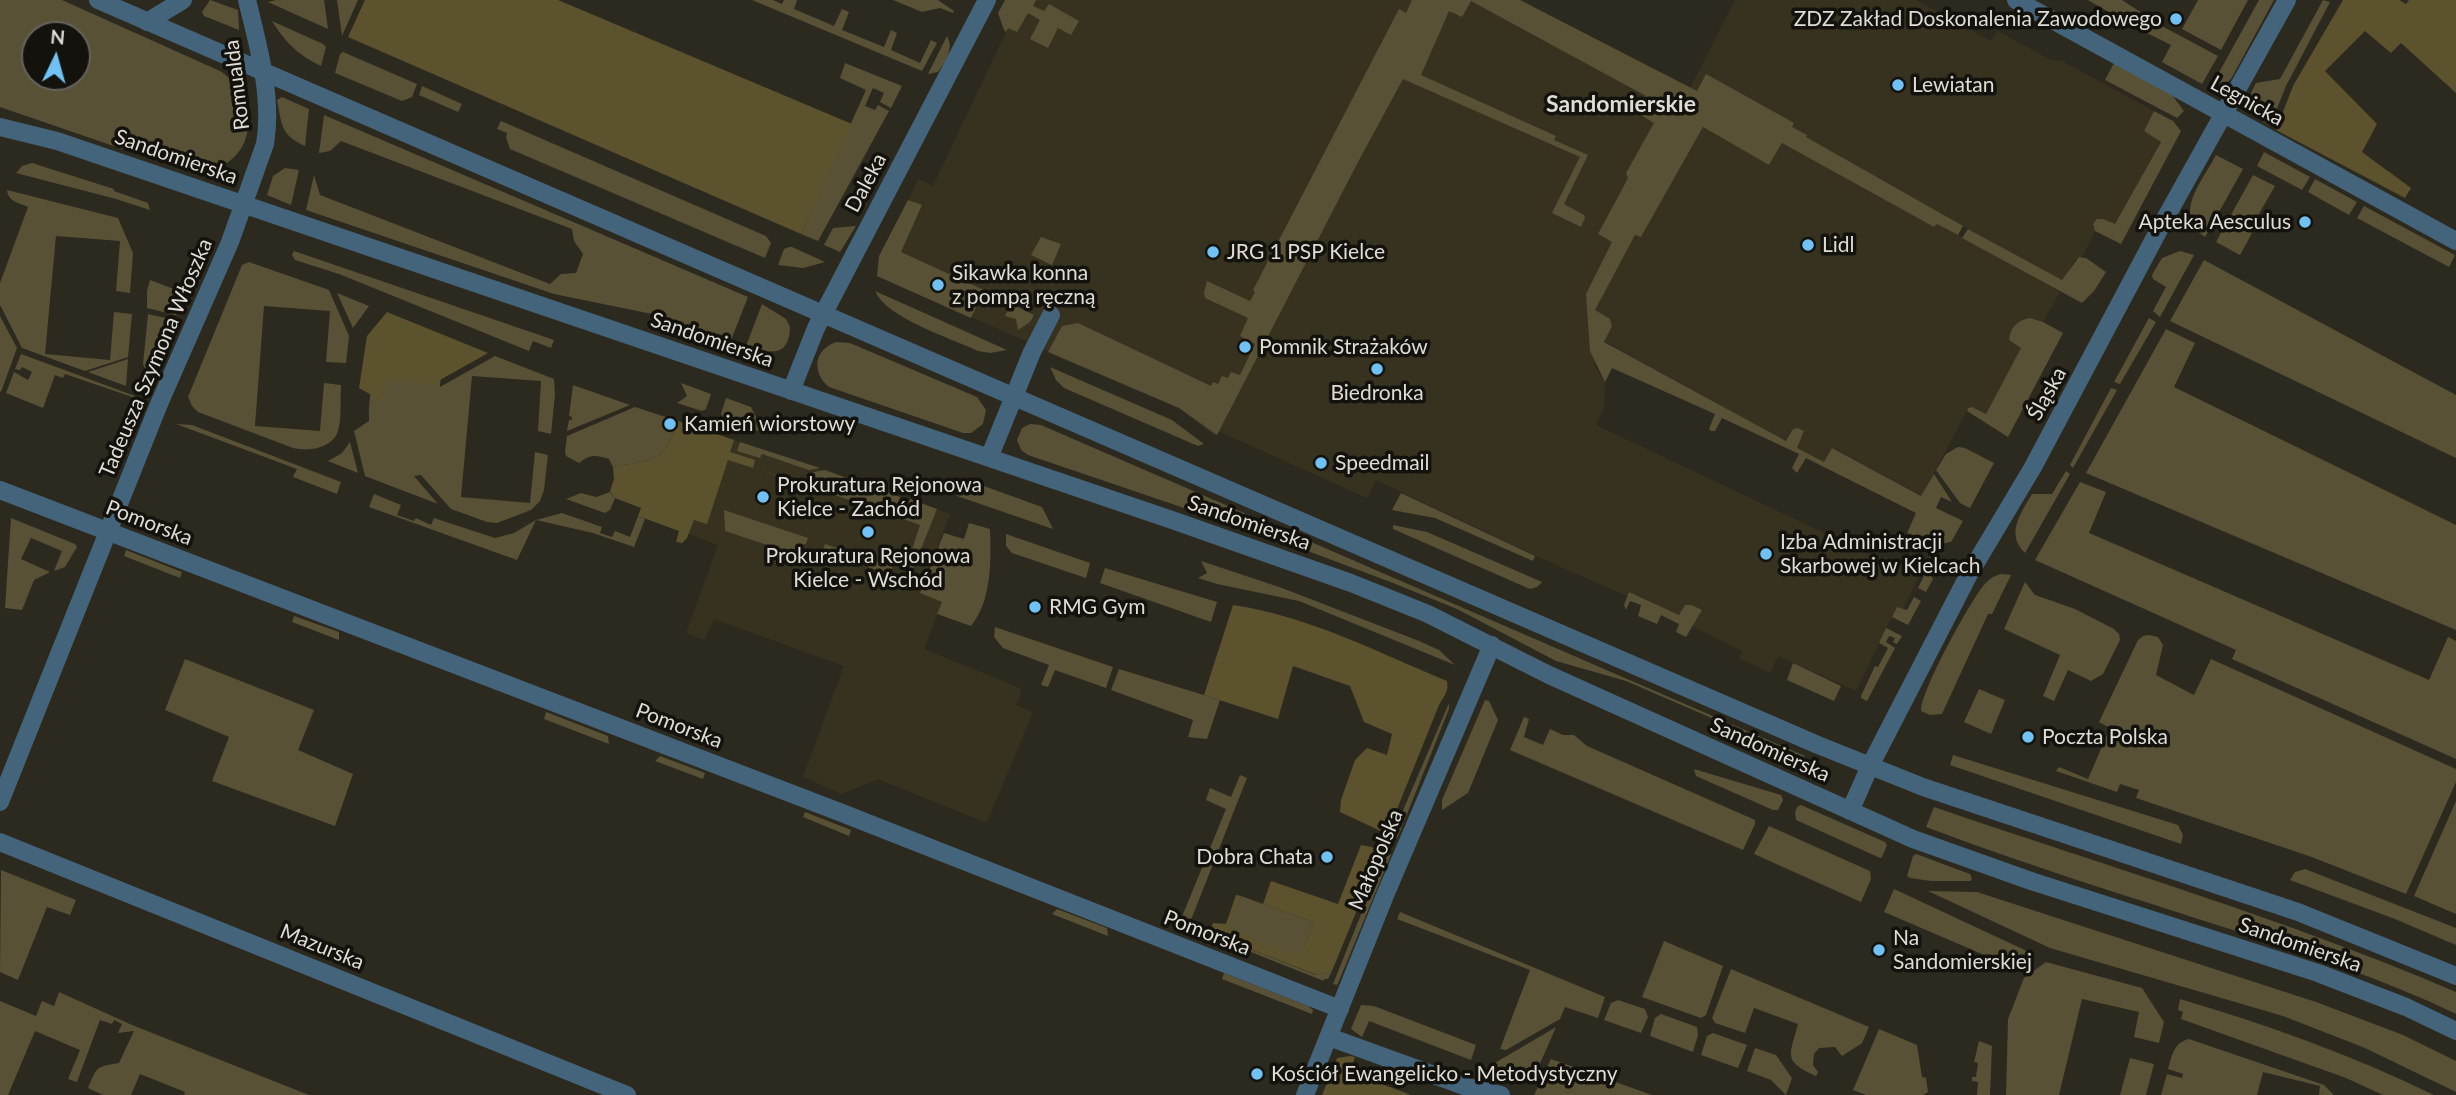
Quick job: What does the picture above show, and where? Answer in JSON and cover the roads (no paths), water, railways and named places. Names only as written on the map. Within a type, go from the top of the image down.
[{"type":"street","name":"Sandomierska","points":[[98,0],[1870,766],[2018,819],[2298,912],[2456,976]]},
{"type":"street","points":[[147,22],[183,0]]},
{"type":"street","name":"Romualda","points":[[244,205],[265,144],[268,127],[263,72],[247,0]]},
{"type":"street","name":"Daleka","points":[[791,391],[822,315],[988,0]]},
{"type":"street","name":"Legnicka","points":[[2016,0],[2456,241]]},
{"type":"street","name":"Śląska","points":[[1850,811],[1870,766],[1968,576],[2033,467],[2161,226],[2287,0]]},
{"type":"street","name":"Sandomierska","points":[[0,127],[57,141],[1351,583],[1428,614],[1571,685],[1850,811],[1956,855],[2343,982],[2406,1007],[2456,1031]]},
{"type":"street","name":"Tadeusza Szymona Włoszka","points":[[0,802],[159,404],[244,205]]},
{"type":"street","points":[[989,458],[1051,315]]},
{"type":"street","name":"Pomorska","points":[[0,490],[830,809],[1340,1009]]},
{"type":"street","name":"Małopolska","points":[[1305,1095],[1386,893],[1492,645]]},
{"type":"street","name":"Mazurska","points":[[0,842],[627,1095]]},
{"type":"street","points":[[1329,1037],[1467,1087],[1501,1095]]},
{"type":"place","name":"ZDZ Zakład Doskonalenia Zawodowego","points":[[2176,19]]},
{"type":"place","name":"Lewiatan","points":[[1898,85]]},
{"type":"place","name":"Apteka Aesculus","points":[[2305,222]]},
{"type":"place","name":"Lidl","points":[[1808,245]]},
{"type":"place","name":"JRG 1 PSP Kielce","points":[[1213,252]]},
{"type":"place","name":"Sikawka konna z pompą ręczną","points":[[938,285]]},
{"type":"place","name":"Pomnik Strażaków","points":[[1245,347]]},
{"type":"place","name":"Biedronka","points":[[1377,369]]},
{"type":"place","name":"Kamień wiorstowy","points":[[670,424]]},
{"type":"place","name":"Speedmail","points":[[1321,463]]},
{"type":"place","name":"Prokuratura Rejonowa Kielce - Zachód","points":[[763,497]]},
{"type":"place","name":"Prokuratura Rejonowa Kielce - Wschód","points":[[868,532]]},
{"type":"place","name":"Izba Administracji Skarbowej w Kielcach","points":[[1766,554]]},
{"type":"place","name":"RMG Gym","points":[[1035,607]]},
{"type":"place","name":"Poczta Polska","points":[[2028,737]]},
{"type":"place","name":"Dobra Chata","points":[[1327,857]]},
{"type":"place","name":"Na Sandomierskiej","points":[[1879,950]]},
{"type":"place","name":"Kościół Ewangelicko - Metodystyczny","points":[[1257,1074]]},
{"type":"district","name":"Sandomierskie","points":[[1621,105]]}]
